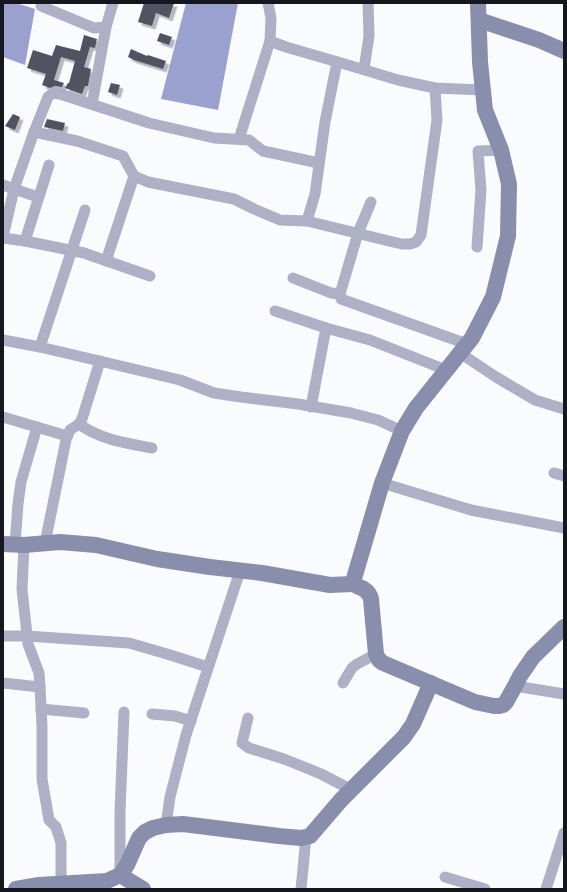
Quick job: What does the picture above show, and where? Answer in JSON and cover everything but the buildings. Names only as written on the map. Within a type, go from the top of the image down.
[{"type":"street","points":[[92,104],[106,26],[113,3]]},
{"type":"street","points":[[238,138],[270,41],[271,18],[268,3]]},
{"type":"street","points":[[364,69],[369,36],[368,3]]},
{"type":"street","points":[[38,4],[94,28],[106,26]]},
{"type":"street","points":[[477,8],[539,40],[564,51]]},
{"type":"street","points":[[353,584],[382,483],[402,431],[416,408],[472,338],[493,297],[508,236],[509,184],[501,150],[485,110],[480,62],[477,8]]},
{"type":"street","points":[[270,41],[286,48],[364,69],[398,80],[435,88],[483,90]]},
{"type":"street","points":[[308,222],[315,194],[324,122],[337,62]]},
{"type":"street","points":[[34,132],[76,141],[123,156],[134,176],[148,182],[234,199],[280,220],[308,222],[393,242],[410,244],[416,242],[421,235],[437,120],[435,88]]},
{"type":"street","points":[[150,276],[84,253],[3,238],[14,189],[34,132],[48,97],[51,94],[60,94],[150,123],[214,138],[238,138],[249,140],[263,151],[319,163]]},
{"type":"street","points":[[477,247],[481,190],[478,151],[501,150]]},
{"type":"street","points":[[25,241],[49,165]]},
{"type":"street","points":[[106,261],[134,176]]},
{"type":"street","points":[[3,184],[38,197]]},
{"type":"street","points":[[371,202],[358,233],[340,294],[341,299],[463,349],[496,377],[535,400],[564,409]]},
{"type":"street","points":[[40,347],[85,210]]},
{"type":"street","points":[[293,278],[331,293],[340,294]]},
{"type":"street","points":[[275,310],[326,328],[370,340],[446,370]]},
{"type":"street","points":[[311,406],[326,328]]},
{"type":"street","points":[[3,340],[40,347],[180,380],[214,392],[351,413],[378,420],[402,431]]},
{"type":"street","points":[[45,543],[67,436],[70,430],[79,424],[82,419],[100,361]]},
{"type":"street","points":[[3,417],[67,436]]},
{"type":"street","points":[[79,424],[88,431],[114,441],[152,448]]},
{"type":"street","points":[[37,427],[21,482],[14,544],[22,589],[28,644],[36,663],[40,687],[42,779],[49,820],[56,827],[61,843],[64,885]]},
{"type":"street","points":[[382,483],[471,510],[564,528]]},
{"type":"street","points":[[14,544],[60,542],[96,545],[157,559],[262,573],[330,585],[353,584],[365,589],[371,599],[376,654],[378,660],[475,702],[494,706],[503,705],[506,702],[520,676],[533,657],[564,627]]},
{"type":"street","points":[[166,825],[170,797],[186,735],[240,571]]},
{"type":"street","points":[[3,636],[27,636],[129,644],[208,667]]},
{"type":"street","points":[[343,683],[352,668],[376,654]]},
{"type":"street","points":[[3,683],[40,687]]},
{"type":"street","points":[[125,882],[127,865],[139,838],[145,832],[153,828],[166,825],[183,824],[279,836],[301,838],[310,836],[341,800],[404,737],[413,724],[431,683]]},
{"type":"street","points":[[515,686],[564,694]]},
{"type":"street","points":[[41,709],[84,713]]},
{"type":"street","points":[[124,712],[120,812],[125,882]]},
{"type":"street","points":[[152,714],[175,716],[191,721]]},
{"type":"street","points":[[248,718],[242,743],[249,748],[304,767],[352,790]]},
{"type":"street","points":[[546,889],[564,833]]},
{"type":"street","points":[[301,889],[306,836]]},
{"type":"street","points":[[445,877],[485,889]]},
{"type":"street","points":[[16,889],[39,885],[93,885],[107,881],[125,882],[143,889]]},
{"type":"water","points":[[3,3],[16,3],[35,9],[25,65],[3,57]]},
{"type":"water","points":[[186,3],[238,3],[218,110],[161,99]]}]
